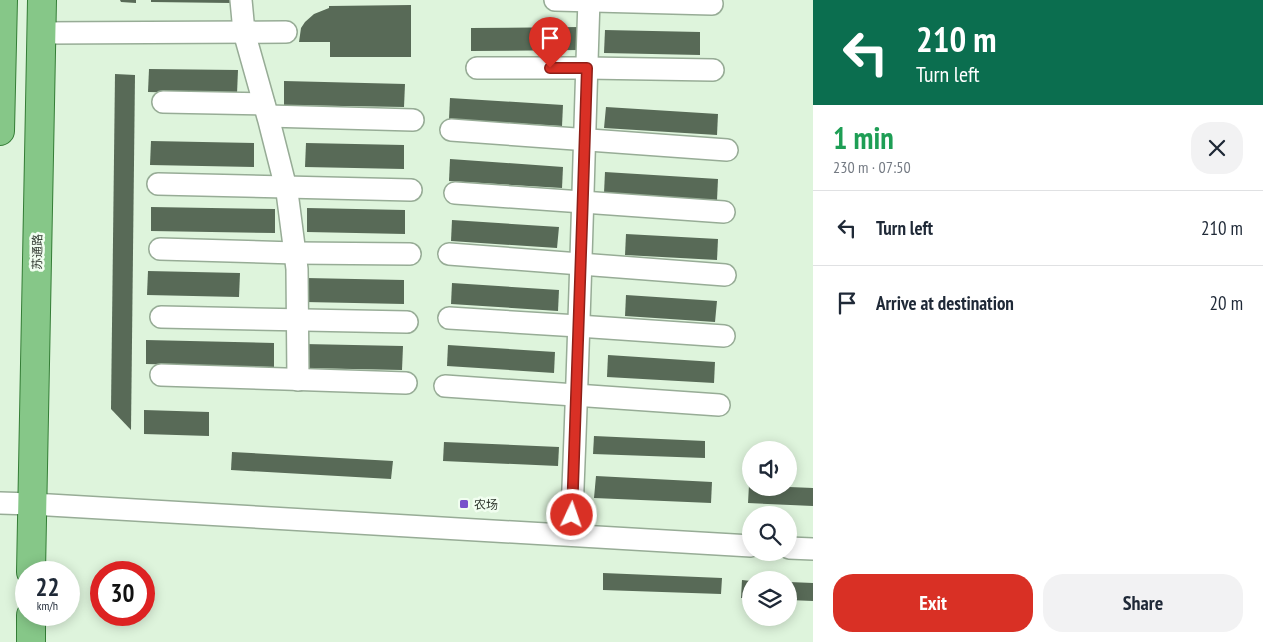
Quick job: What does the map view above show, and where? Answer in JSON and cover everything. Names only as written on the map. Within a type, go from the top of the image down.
[{"type":"main road","points":[[0,131],[3,0]]},
{"type":"main road","name":"苏通路","points":[[32,561],[42,0]]},
{"type":"main road","points":[[31,626],[31,642]]},
{"type":"street","points":[[241,0],[244,32],[285,186],[297,269],[298,380]]},
{"type":"street","points":[[555,0],[712,4]]},
{"type":"street","points":[[571,535],[589,0]]},
{"type":"street","points":[[41,33],[286,32]]},
{"type":"street","points":[[477,68],[713,70]]},
{"type":"street","points":[[163,102],[413,120]]},
{"type":"street","points":[[451,130],[727,150]]},
{"type":"street","points":[[158,184],[411,190]]},
{"type":"street","points":[[455,193],[724,212]]},
{"type":"street","points":[[160,249],[410,254]]},
{"type":"street","points":[[449,254],[725,275]]},
{"type":"street","points":[[161,317],[407,322]]},
{"type":"street","points":[[449,318],[724,336]]},
{"type":"street","points":[[162,375],[406,382]]},
{"type":"street","points":[[445,386],[719,405]]},
{"type":"street","points":[[0,503],[742,545]]},
{"type":"street","points":[[797,548],[813,549]]},
{"type":"building","points":[[120,0],[136,0],[136,3],[121,2]]},
{"type":"building","points":[[151,0],[231,0],[231,3],[151,2]]},
{"type":"building","points":[[411,5],[411,57],[330,57],[330,42],[299,42],[301,28],[305,22],[314,14],[329,8],[329,6]]},
{"type":"building","points":[[581,27],[581,50],[471,51],[471,28]]},
{"type":"building","points":[[605,30],[700,32],[700,55],[604,53]]},
{"type":"building","points":[[149,69],[238,70],[237,94],[148,92]]},
{"type":"building","points":[[115,74],[135,75],[131,430],[111,409]]},
{"type":"building","points":[[284,81],[405,84],[404,107],[284,105]]},
{"type":"building","points":[[450,98],[563,105],[562,126],[449,119]]},
{"type":"building","points":[[606,107],[718,114],[717,135],[604,128]]},
{"type":"building","points":[[151,141],[254,143],[254,167],[150,165]]},
{"type":"building","points":[[306,143],[404,145],[404,169],[305,167]]},
{"type":"building","points":[[450,159],[563,167],[562,188],[449,181]]},
{"type":"building","points":[[605,172],[718,179],[717,200],[604,193]]},
{"type":"building","points":[[151,207],[275,209],[275,233],[151,231]]},
{"type":"building","points":[[307,208],[405,210],[405,234],[307,232]]},
{"type":"building","points":[[452,220],[559,227],[557,248],[451,241]]},
{"type":"building","points":[[626,234],[718,239],[717,260],[625,255]]},
{"type":"building","points":[[148,271],[240,273],[239,297],[147,295]]},
{"type":"building","points":[[306,278],[404,280],[404,304],[305,302]]},
{"type":"building","points":[[452,283],[559,290],[558,311],[451,304]]},
{"type":"building","points":[[626,295],[717,301],[715,322],[625,316]]},
{"type":"building","points":[[146,340],[274,343],[274,367],[146,364]]},
{"type":"building","points":[[304,344],[403,346],[402,370],[304,368]]},
{"type":"building","points":[[448,345],[555,352],[554,373],[447,366]]},
{"type":"building","points":[[608,355],[715,362],[714,383],[607,377]]},
{"type":"building","points":[[144,410],[209,412],[209,436],[144,434]]},
{"type":"building","points":[[594,436],[705,441],[705,458],[593,454]]},
{"type":"building","points":[[444,442],[559,447],[558,466],[443,461]]},
{"type":"building","points":[[232,452],[393,461],[391,479],[231,470]]},
{"type":"building","points":[[596,476],[712,482],[711,503],[594,498]]},
{"type":"building","points":[[797,487],[813,488],[813,506],[748,503],[748,496],[797,496]]},
{"type":"building","points":[[603,573],[722,578],[721,594],[603,590]]},
{"type":"building","points":[[797,582],[813,583],[813,601],[797,600]]},
{"type":"place","name":"农场","points":[[464,504]]},
{"type":"route","points":[[550,68],[587,68],[572,515]]}]
